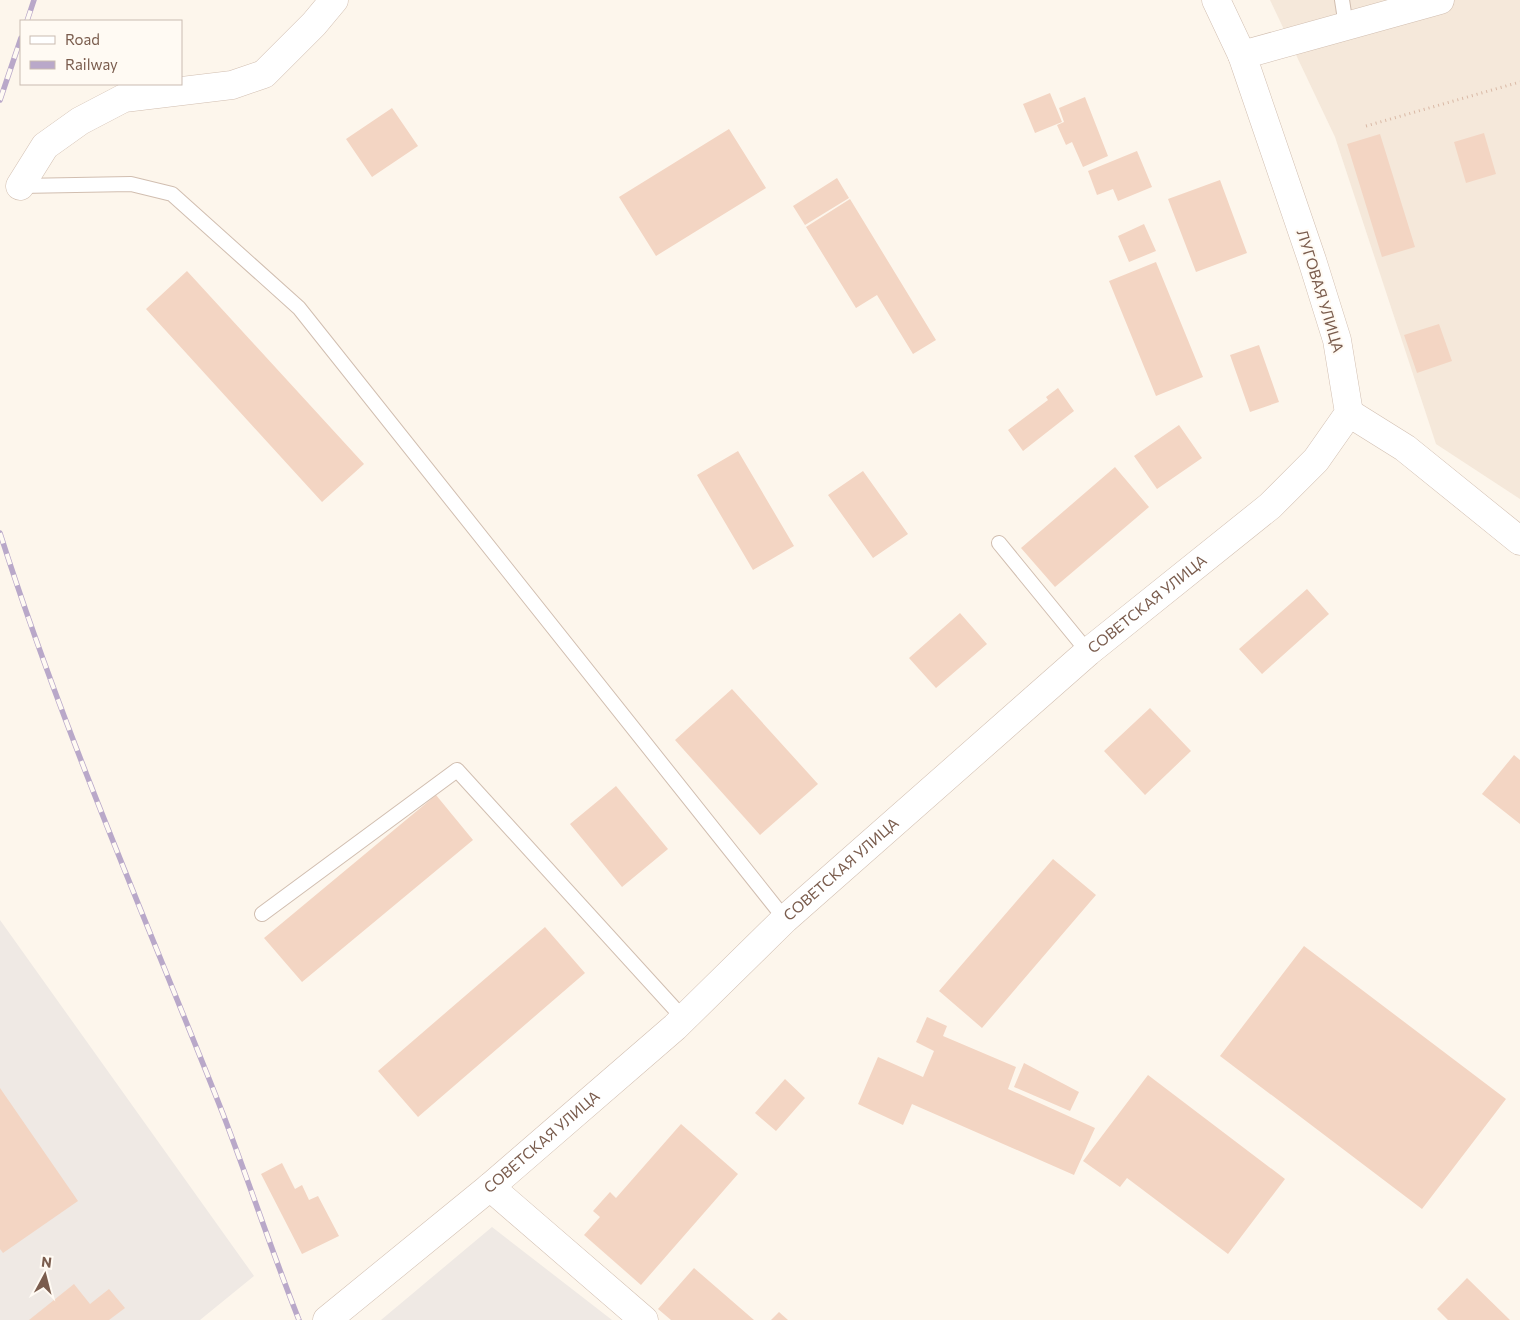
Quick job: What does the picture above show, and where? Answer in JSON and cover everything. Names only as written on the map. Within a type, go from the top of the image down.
[{"type":"street","points":[[20,186],[45,146],[80,120],[124,98],[232,85],[264,74],[314,24],[334,0]]},
{"type":"street","name":"ЛУГОВАЯ УЛИЦА","points":[[1216,0],[1242,55],[1312,260],[1337,340],[1349,413]]},
{"type":"street","points":[[1242,55],[1344,13],[1440,0]]},
{"type":"street","points":[[1349,413],[1405,448],[1520,542]]},
{"type":"street","name":"СОВЕТСКАЯ УЛИЦА","points":[[327,1320],[490,1186],[675,1027],[682,1018],[785,919],[1088,652],[1270,506],[1316,460],[1349,413]]},
{"type":"street","points":[[490,1186],[644,1320]]},
{"type":"lane","points":[[20,186],[131,184],[172,194],[298,308],[785,919]]},
{"type":"lane","points":[[999,543],[1088,652]]},
{"type":"lane","points":[[262,914],[457,770],[682,1018]]},
{"type":"path","points":[[1366,126],[1520,82]]},
{"type":"shaded area","points":[[1270,0],[1520,0],[1520,499],[1436,444],[1335,137]]},
{"type":"shaded area","points":[[0,920],[254,1276],[200,1320],[0,1320]]},
{"type":"shaded area","points":[[492,1227],[612,1320],[381,1320]]},
{"type":"building","points":[[1050,93],[1062,122],[1035,133],[1023,104]]},
{"type":"building","points":[[1085,97],[1108,156],[1083,167],[1072,142],[1066,145],[1057,125],[1064,122],[1059,108]]},
{"type":"building","points":[[392,108],[418,146],[372,177],[346,139]]},
{"type":"building","points":[[729,129],[766,188],[656,256],[619,197]]},
{"type":"building","points":[[1484,133],[1496,174],[1466,183],[1454,142]]},
{"type":"building","points":[[1380,134],[1415,247],[1382,257],[1347,144]]},
{"type":"building","points":[[1137,151],[1152,187],[1118,201],[1113,189],[1097,195],[1088,171]]},
{"type":"building","points":[[837,178],[849,198],[805,225],[793,206]]},
{"type":"building","points":[[1220,180],[1247,253],[1196,272],[1168,199]]},
{"type":"building","points":[[850,199],[936,340],[913,354],[877,295],[856,308],[806,227]]},
{"type":"building","points":[[1144,224],[1156,251],[1129,262],[1118,236]]},
{"type":"building","points":[[1156,262],[1203,377],[1156,396],[1109,281]]},
{"type":"building","points":[[187,271],[364,464],[322,502],[146,309]]},
{"type":"building","points":[[1439,324],[1452,361],[1417,373],[1404,335]]},
{"type":"building","points":[[1259,345],[1279,402],[1250,412],[1230,355]]},
{"type":"building","points":[[1058,388],[1074,411],[1023,451],[1008,430],[1048,400],[1046,397]]},
{"type":"building","points":[[1179,425],[1202,458],[1157,489],[1134,456]]},
{"type":"building","points":[[738,451],[794,546],[753,570],[697,475]]},
{"type":"building","points":[[1115,467],[1149,507],[1055,587],[1021,548]]},
{"type":"building","points":[[863,471],[908,534],[873,558],[828,495]]},
{"type":"building","points":[[1307,589],[1329,614],[1262,674],[1239,649]]},
{"type":"building","points":[[960,613],[987,644],[936,688],[909,658]]},
{"type":"building","points":[[732,689],[818,784],[760,835],[675,740]]},
{"type":"building","points":[[1150,708],[1191,751],[1145,795],[1104,751]]},
{"type":"building","points":[[1514,755],[1520,760],[1520,824],[1482,794]]},
{"type":"building","points":[[616,786],[668,849],[622,887],[570,824]]},
{"type":"building","points":[[436,795],[473,840],[302,982],[264,938]]},
{"type":"building","points":[[1053,859],[1096,895],[982,1028],[939,991]]},
{"type":"building","points":[[545,927],[585,973],[418,1117],[378,1071]]},
{"type":"building","points":[[1304,946],[1506,1099],[1422,1209],[1220,1056]]},
{"type":"building","points":[[927,1017],[947,1026],[943,1036],[1016,1067],[1008,1089],[1095,1128],[1074,1175],[912,1104],[903,1125],[858,1104],[878,1057],[923,1077],[934,1051],[916,1042]]},
{"type":"building","points":[[1024,1063],[1079,1092],[1070,1111],[1014,1087]]},
{"type":"building","points":[[1148,1075],[1285,1179],[1228,1254],[1127,1178],[1120,1187],[1083,1161]]},
{"type":"building","points":[[785,1079],[805,1098],[776,1131],[755,1113]]},
{"type":"building","points":[[0,1088],[78,1201],[3,1253],[0,1249]]},
{"type":"building","points":[[681,1124],[738,1174],[641,1285],[584,1235],[600,1217],[593,1211],[610,1192],[616,1198]]},
{"type":"building","points":[[282,1163],[295,1189],[302,1185],[309,1200],[318,1196],[339,1236],[302,1254],[261,1174]]},
{"type":"building","points":[[694,1268],[754,1320],[671,1320],[658,1309]]},
{"type":"building","points":[[1467,1278],[1510,1320],[1448,1320],[1437,1309]]},
{"type":"building","points":[[74,1284],[90,1304],[109,1289],[125,1308],[109,1320],[29,1320]]},
{"type":"building","points":[[779,1312],[788,1320],[771,1320]]},
{"type":"railway","points":[[27,20],[34,0]]},
{"type":"railway","points":[[0,100],[20,41]]},
{"type":"railway","points":[[0,533],[78,753],[223,1114],[299,1320]]}]
